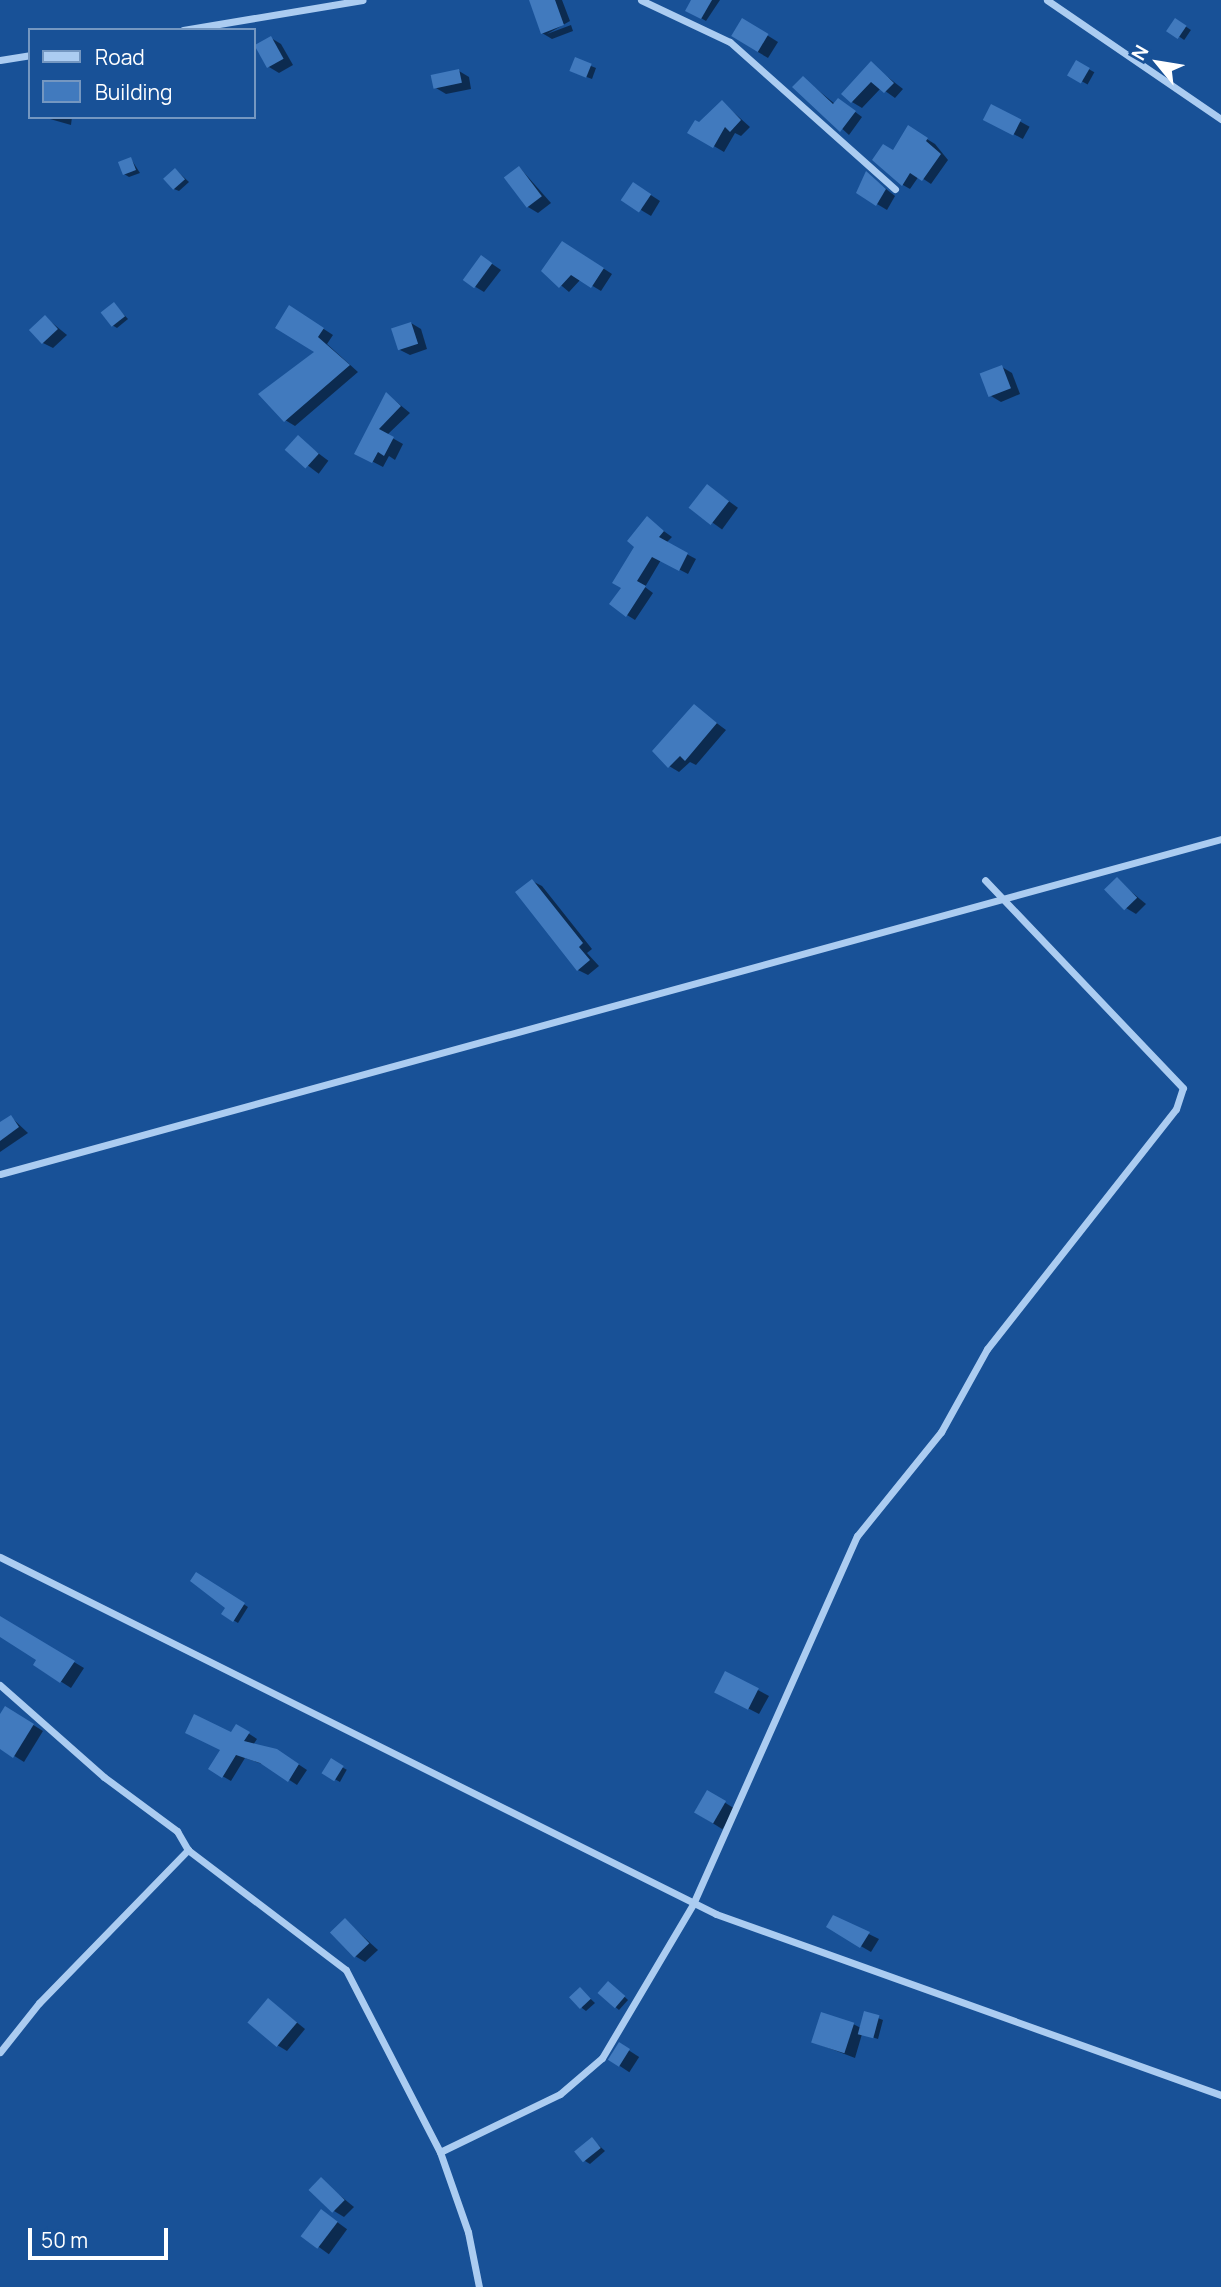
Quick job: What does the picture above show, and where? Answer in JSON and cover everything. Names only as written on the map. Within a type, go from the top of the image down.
[{"type":"street","points":[[195,28],[363,0]]},
{"type":"street","points":[[641,0],[730,42],[895,189]]},
{"type":"street","points":[[1047,0],[1221,119]]},
{"type":"street","points":[[0,60],[28,55]]},
{"type":"street","points":[[0,1174],[1221,839]]},
{"type":"street","points":[[440,2152],[560,2094],[602,2058],[693,1904],[857,1536],[941,1432],[987,1349],[1176,1109],[1184,1087],[1000,900],[985,880]]},
{"type":"street","points":[[0,1557],[693,1904],[1221,2095]]},
{"type":"street","points":[[0,1685],[104,1777],[177,1832],[188,1850],[346,1970],[440,2152],[468,2232],[479,2287]]},
{"type":"street","points":[[0,2052],[39,2003],[188,1850]]},
{"type":"building","points":[[529,0],[555,0],[564,25],[541,34]]},
{"type":"building","points":[[691,0],[712,0],[701,19],[685,11]]},
{"type":"building","points":[[742,18],[769,34],[758,52],[731,36]]},
{"type":"building","points":[[1175,18],[1187,26],[1178,39],[1166,31]]},
{"type":"building","points":[[271,36],[284,59],[267,68],[256,44]]},
{"type":"building","points":[[575,57],[592,64],[586,78],[569,71]]},
{"type":"building","points":[[1076,60],[1090,68],[1081,84],[1067,76]]},
{"type":"building","points":[[871,61],[894,83],[884,93],[871,82],[851,103],[841,94]]},
{"type":"building","points":[[459,69],[462,83],[434,89],[431,75]]},
{"type":"building","points":[[803,76],[833,104],[838,98],[856,111],[840,132],[792,87]]},
{"type":"building","points":[[722,100],[741,120],[730,132],[725,127],[713,148],[687,133],[695,120],[699,122]]},
{"type":"building","points":[[991,104],[1021,119],[1013,135],[983,120]]},
{"type":"building","points":[[908,125],[928,138],[926,141],[941,154],[922,181],[910,173],[902,186],[872,160],[883,144],[893,150]]},
{"type":"building","points":[[131,157],[136,170],[123,175],[118,162]]},
{"type":"building","points":[[519,166],[542,196],[527,208],[504,177]]},
{"type":"building","points":[[175,168],[185,179],[173,190],[163,179]]},
{"type":"building","points":[[866,171],[886,189],[876,206],[856,193]]},
{"type":"building","points":[[633,182],[651,194],[639,213],[621,200]]},
{"type":"building","points":[[562,241],[604,268],[591,288],[571,275],[559,288],[541,271]]},
{"type":"building","points":[[481,255],[492,263],[474,288],[463,280]]},
{"type":"building","points":[[114,302],[125,316],[112,327],[101,312]]},
{"type":"building","points":[[289,305],[324,328],[318,337],[350,365],[284,422],[258,394],[314,352],[275,328]]},
{"type":"building","points":[[45,315],[58,329],[42,344],[29,330]]},
{"type":"building","points":[[411,322],[418,344],[398,350],[391,328]]},
{"type":"building","points":[[1002,365],[1011,388],[989,397],[980,374]]},
{"type":"building","points":[[386,392],[401,406],[379,429],[394,437],[384,456],[378,452],[372,463],[354,454]]},
{"type":"building","points":[[298,435],[319,454],[305,469],[285,450]]},
{"type":"building","points":[[707,484],[729,501],[711,525],[689,508]]},
{"type":"building","points":[[647,516],[664,531],[659,537],[688,553],[679,571],[652,557],[637,581],[646,586],[626,617],[609,604],[621,588],[612,583],[634,547],[627,541]]},
{"type":"building","points":[[694,704],[717,723],[685,761],[680,756],[668,768],[652,751]]},
{"type":"building","points":[[1117,877],[1137,898],[1124,910],[1104,890]]},
{"type":"building","points":[[532,879],[583,943],[579,947],[590,960],[577,971],[515,892]]},
{"type":"building","points":[[11,1115],[19,1127],[0,1141],[0,1122]]},
{"type":"building","points":[[196,1572],[245,1603],[233,1622],[221,1614],[225,1608],[190,1581]]},
{"type":"building","points":[[0,1616],[75,1661],[60,1683],[33,1665],[36,1660],[0,1637]]},
{"type":"building","points":[[725,1671],[759,1688],[748,1710],[714,1692]]},
{"type":"building","points":[[5,1706],[34,1724],[13,1758],[0,1749],[0,1714]]},
{"type":"building","points":[[194,1714],[231,1732],[236,1724],[250,1732],[244,1741],[277,1749],[299,1764],[288,1782],[260,1763],[236,1755],[222,1778],[208,1769],[220,1750],[185,1733]]},
{"type":"building","points":[[331,1758],[344,1766],[334,1781],[321,1773]]},
{"type":"building","points":[[707,1790],[726,1801],[713,1824],[694,1813]]},
{"type":"building","points":[[833,1915],[870,1932],[860,1948],[826,1927]]},
{"type":"building","points":[[345,1918],[369,1943],[354,1958],[330,1933]]},
{"type":"building","points":[[608,1981],[625,1996],[615,2008],[598,1993]]},
{"type":"building","points":[[580,1987],[591,1999],[580,2009],[569,1997]]},
{"type":"building","points":[[268,1998],[297,2022],[277,2047],[247,2023]]},
{"type":"building","points":[[864,2011],[879,2015],[873,2038],[858,2034]]},
{"type":"building","points":[[821,2012],[854,2023],[844,2053],[811,2042]]},
{"type":"building","points":[[619,2042],[630,2049],[619,2067],[608,2060]]},
{"type":"building","points":[[592,2137],[601,2148],[583,2162],[574,2151]]},
{"type":"building","points":[[321,2177],[345,2200],[332,2213],[308,2190]]},
{"type":"building","points":[[321,2209],[338,2222],[317,2249],[301,2236]]}]
